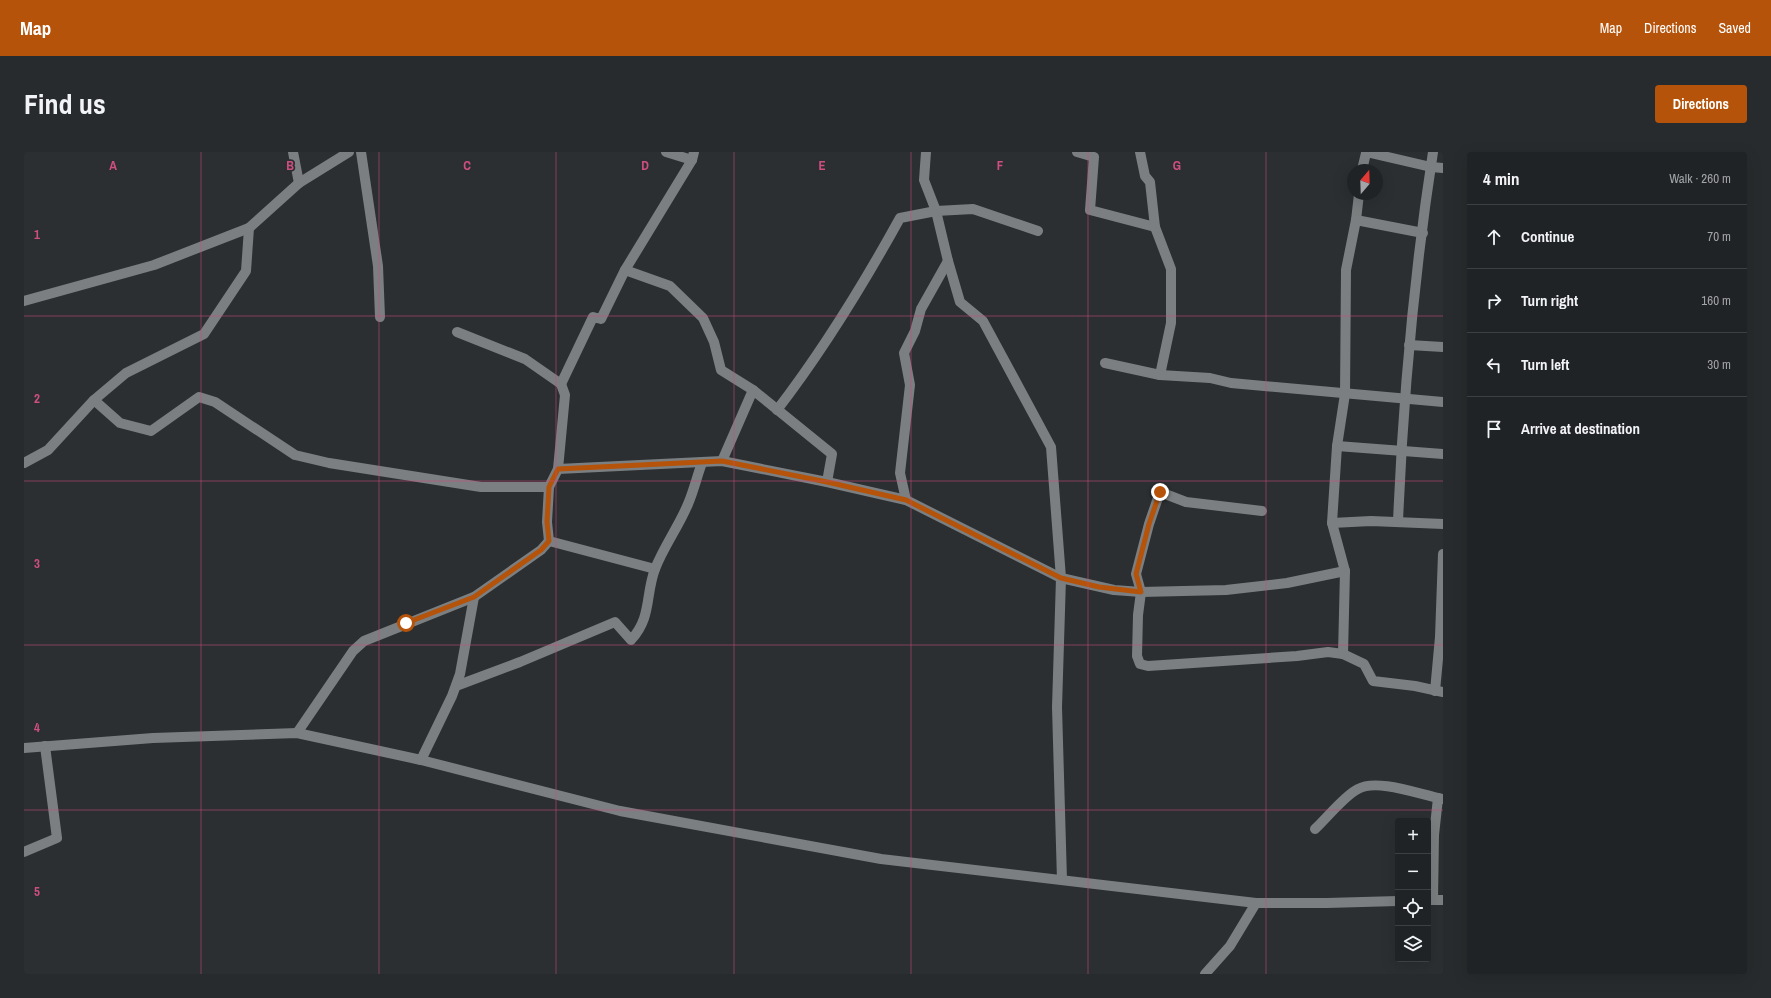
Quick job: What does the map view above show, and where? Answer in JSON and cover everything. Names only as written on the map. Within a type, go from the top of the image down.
[{"type":"street","points":[[293,152],[299,183]]},
{"type":"street","points":[[24,301],[154,265],[249,228],[299,183],[349,152]]},
{"type":"street","points":[[360,152],[378,266],[380,317]]},
{"type":"street","points":[[561,384],[593,317],[601,319],[625,270],[693,156],[666,152]]},
{"type":"street","points":[[926,152],[924,180],[936,211],[960,302],[983,321],[1051,448],[1061,578],[1057,707],[1062,880]]},
{"type":"street","points":[[1076,152],[1094,157],[1090,210],[1155,227]]},
{"type":"street","points":[[1140,152],[1145,176],[1150,182],[1155,227],[1171,269],[1171,323],[1160,376]]},
{"type":"street","points":[[1363,164],[1366,152],[1431,167],[1443,168]]},
{"type":"street","points":[[1398,522],[1404,399],[1409,345],[1433,152]]},
{"type":"street","points":[[1343,654],[1346,571],[1332,523],[1337,446],[1344,394],[1346,270],[1358,200]]},
{"type":"street","points":[[777,410],[805,374],[850,306],[900,218],[936,211],[973,209],[1038,231]]},
{"type":"street","points":[[1356,220],[1422,233]]},
{"type":"street","points":[[24,463],[48,450],[94,400],[126,372],[204,334],[246,271],[249,228]]},
{"type":"street","points":[[906,500],[900,473],[910,385],[904,353],[915,331],[921,309],[948,261]]},
{"type":"street","points":[[625,270],[670,286],[703,318],[714,342],[721,370],[753,390],[832,454],[827,482]]},
{"type":"street","points":[[297,733],[353,652],[364,641],[474,597],[541,550],[549,541],[547,522],[549,487],[558,469],[565,395],[561,384],[525,359],[457,332]]},
{"type":"street","points":[[1409,345],[1443,347]]},
{"type":"street","points":[[1106,363],[1160,376],[1210,378],[1231,383],[1443,402]]},
{"type":"street","points":[[722,461],[753,390]]},
{"type":"street","points":[[94,400],[120,423],[151,431],[199,397],[215,402],[295,455],[329,463],[481,487],[549,487]]},
{"type":"street","points":[[1337,446],[1443,454]]},
{"type":"street","points":[[558,469],[722,461],[827,482],[906,500],[1061,578],[1099,587],[1141,592],[1226,590],[1280,584],[1346,571]]},
{"type":"street","points":[[456,686],[520,662],[615,622],[631,640],[640,630],[646,616],[651,581],[655,569],[688,504],[702,463]]},
{"type":"street","points":[[1262,511],[1186,502],[1160,492],[1149,524],[1136,574],[1141,592],[1138,615],[1137,656],[1140,664],[1148,666],[1291,657],[1328,652],[1343,654],[1364,664],[1373,681],[1415,686],[1439,692],[1443,554]]},
{"type":"street","points":[[1332,523],[1398,522],[1443,524]]},
{"type":"street","points":[[549,541],[655,569]]},
{"type":"street","points":[[421,760],[456,686],[460,674],[474,597]]},
{"type":"street","points":[[24,748],[152,738],[297,733],[421,760],[620,811],[881,858],[1256,903],[1327,904],[1395,901]]},
{"type":"street","points":[[24,852],[57,838],[44,746]]},
{"type":"street","points":[[1315,829],[1357,789],[1366,785],[1378,785],[1441,799],[1434,828],[1435,900]]},
{"type":"street","points":[[1205,974],[1230,946],[1256,903]]},
{"type":"route","points":[[406,623],[474,597],[541,550],[549,541],[547,522],[549,487],[558,469],[722,461],[827,482],[906,500],[1061,578],[1085,585],[1114,590],[1141,592],[1136,574],[1149,524],[1160,492]]}]
